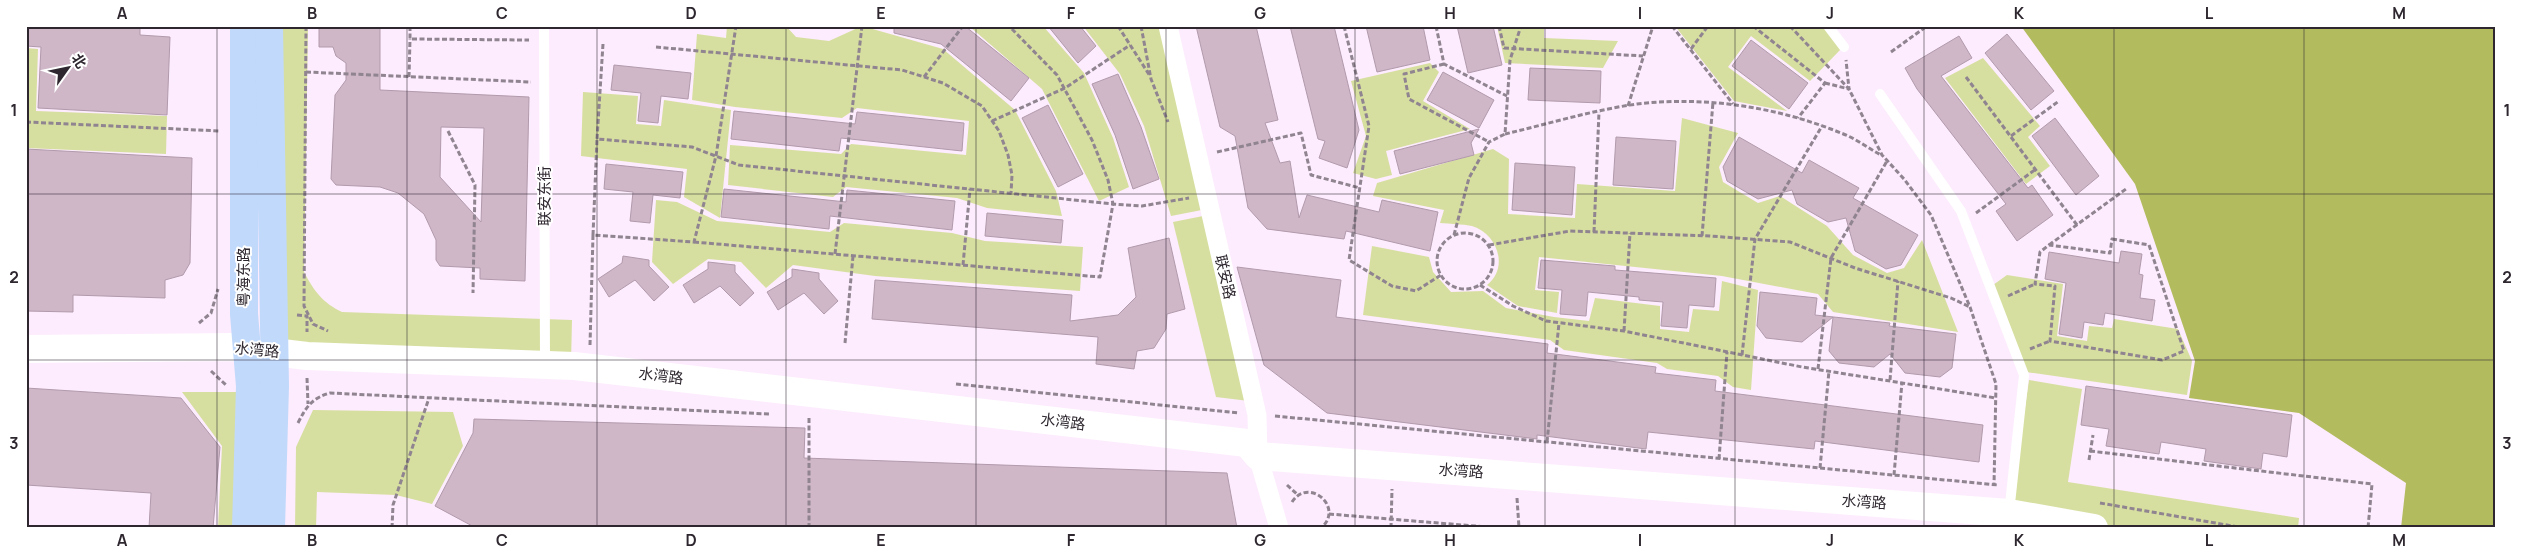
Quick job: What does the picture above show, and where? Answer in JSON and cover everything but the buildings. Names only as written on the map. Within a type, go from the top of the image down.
[{"type":"main road","name":"粤海东路","points":[[244,26],[244,314],[250,386],[246,528]]},
{"type":"main road","name":"粤海东路","points":[[269,26],[271,258],[275,351],[270,528]]},
{"type":"street","name":"联安路","points":[[1168,26],[1256,415],[1258,456],[1279,528]]},
{"type":"street","name":"水湾路","points":[[26,349],[192,346],[247,348],[307,356],[545,365],[590,352],[1247,444],[1258,456],[2094,515]]},
{"type":"lane","name":"联安东街","points":[[544,26],[545,365]]},
{"type":"lane","points":[[1828,26],[1844,47]]},
{"type":"lane","points":[[1880,94],[1961,212],[2024,375],[2006,510]]},
{"type":"path","points":[[306,26],[304,306],[313,324],[335,334]]},
{"type":"path","points":[[410,26],[410,77]]},
{"type":"path","points":[[694,242],[716,156],[736,26]]},
{"type":"path","points":[[835,254],[846,176],[862,26]]},
{"type":"path","points":[[924,77],[962,26]]},
{"type":"path","points":[[593,235],[1100,277],[1113,204],[1108,180],[1092,140],[1057,75],[1009,26]]},
{"type":"path","points":[[1118,26],[1151,78]]},
{"type":"path","points":[[1344,26],[1370,126],[1349,260],[1392,286],[1416,291],[1441,275]]},
{"type":"path","points":[[1436,26],[1444,64]]},
{"type":"path","points":[[1499,26],[1504,48],[1513,50],[1644,56]]},
{"type":"path","points":[[1504,134],[1510,60],[1521,26]]},
{"type":"path","points":[[1628,106],[1653,26]]},
{"type":"path","points":[[1672,26],[1733,104]]},
{"type":"path","points":[[1691,49],[1708,26]]},
{"type":"path","points":[[1753,26],[1825,83],[1849,89]]},
{"type":"path","points":[[1790,26],[1849,89],[1882,155],[1904,179],[1931,215],[1970,307],[1996,384],[1994,484],[2006,510]]},
{"type":"path","points":[[1891,52],[1927,26]]},
{"type":"path","points":[[410,39],[544,40]]},
{"type":"path","points":[[590,352],[596,139],[604,44]]},
{"type":"path","points":[[992,121],[1065,88],[1130,45]]},
{"type":"path","points":[[656,47],[902,70],[943,83],[982,106],[992,121],[1008,155],[1012,175],[1011,193]]},
{"type":"path","points":[[1844,47],[1849,89]]},
{"type":"path","points":[[1490,142],[1410,99],[1404,74],[1444,64],[1507,97]]},
{"type":"path","points":[[306,72],[544,82]]},
{"type":"path","points":[[1966,77],[2077,225]]},
{"type":"path","points":[[1798,118],[1825,83]]},
{"type":"path","points":[[2011,136],[2059,101]]},
{"type":"path","points":[[1454,234],[1469,178],[1490,142],[1504,134],[1628,106],[1673,102],[1733,104],[1798,118],[1843,133],[1882,155]]},
{"type":"path","points":[[1702,236],[1713,102]]},
{"type":"path","points":[[1594,232],[1599,112]]},
{"type":"path","points":[[220,121],[220,140]]},
{"type":"path","points":[[26,122],[220,131]]},
{"type":"path","points":[[1742,355],[1756,240],[1822,126]]},
{"type":"path","points":[[448,131],[476,185],[473,292]]},
{"type":"path","points":[[1198,157],[1300,134],[1311,175],[1360,188]]},
{"type":"path","points":[[596,139],[692,146],[739,165],[1113,204],[1142,206],[1190,198]]},
{"type":"path","points":[[1818,369],[1831,258],[1887,161]]},
{"type":"path","points":[[1965,222],[2036,169]]},
{"type":"path","points":[[963,265],[970,189]]},
{"type":"path","points":[[2035,284],[2040,252],[2126,189]]},
{"type":"path","points":[[1489,245],[1570,231],[1702,236],[1790,242],[1831,258],[1951,298],[1970,307]]},
{"type":"path","points":[[1624,331],[1630,233]]},
{"type":"path","points":[[1454,234],[1474,234],[1489,245],[1493,262],[1487,279],[1480,285],[1463,289],[1446,282],[1441,275],[1437,256],[1446,239],[1454,234]]},
{"type":"path","points":[[2016,355],[2050,341],[2162,360],[2184,351],[2149,245],[2112,239],[2110,253],[2049,245]]},
{"type":"path","points":[[845,343],[853,256]]},
{"type":"path","points":[[1890,380],[1898,281]]},
{"type":"path","points":[[192,326],[202,322],[211,313],[219,283]]},
{"type":"path","points":[[1996,302],[2035,284],[2055,286],[2050,341]]},
{"type":"path","points":[[1480,285],[1513,306],[1546,321],[1624,331],[1829,371],[1996,398]]},
{"type":"path","points":[[1548,442],[1559,323]]},
{"type":"path","points":[[1719,459],[1727,352]]},
{"type":"path","points":[[206,368],[217,375],[230,391]]},
{"type":"path","points":[[1820,468],[1829,371]]},
{"type":"path","points":[[1894,475],[1902,382]]},
{"type":"path","points":[[955,384],[1256,415],[1994,484]]},
{"type":"path","points":[[296,432],[308,404],[314,399],[330,393],[770,414]]},
{"type":"path","points":[[392,528],[393,505],[429,398]]},
{"type":"path","points":[[800,416],[819,417]]},
{"type":"path","points":[[809,416],[809,528]]},
{"type":"path","points":[[2089,460],[2093,435]]},
{"type":"path","points":[[2090,451],[2372,484],[2368,528]]},
{"type":"path","points":[[1391,528],[1392,481]]},
{"type":"path","points":[[1994,484],[2006,510]]},
{"type":"path","points":[[1290,505],[1298,495],[1310,491],[1322,496],[1329,507],[1329,514],[1328,520],[1321,528]]},
{"type":"path","points":[[1517,491],[1518,528]]},
{"type":"path","points":[[1329,514],[1499,528]]},
{"type":"path","points":[[2094,515],[2244,528]]},
{"type":"green space","points":[[273,26],[308,26],[304,272],[320,296],[329,305],[342,312],[572,320],[571,363],[279,346]]},
{"type":"green space","points":[[727,26],[786,26],[796,37],[829,41],[862,26],[943,49],[1015,110],[1056,191],[1062,216],[987,208],[957,198],[846,187],[833,197],[728,185],[730,145],[841,154],[851,144],[966,155],[969,121],[857,108],[842,118],[735,107],[692,100],[697,34],[726,38]]},
{"type":"green space","points":[[969,26],[1043,26],[1084,73],[1113,138],[1129,187],[1099,201],[1042,89]]},
{"type":"green space","points":[[1083,26],[1166,26],[1207,209],[1171,216],[1144,126],[1120,74]]},
{"type":"green space","points":[[1497,26],[1544,26],[1544,38],[1618,41],[1603,68],[1505,63]]},
{"type":"green space","points":[[1675,26],[1824,26],[1841,49],[1810,81],[1751,36],[1728,67],[1787,111],[1734,101]]},
{"type":"green space","points":[[2021,26],[2495,26],[2495,528],[2401,528],[2406,483],[2299,413],[2189,398],[2195,361],[2135,184]]},
{"type":"green space","points":[[26,48],[38,49],[36,111],[167,116],[166,154],[26,148]]},
{"type":"green space","points":[[1983,58],[2040,126],[2028,137],[2050,166],[2026,184],[1945,78]]},
{"type":"green space","points":[[1430,63],[1439,72],[1423,101],[1470,129],[1386,151],[1392,175],[1376,179],[1353,173],[1366,136],[1351,81]]},
{"type":"green space","points":[[583,92],[638,96],[636,124],[661,126],[664,100],[731,110],[720,218],[684,197],[687,169],[581,156]]},
{"type":"green space","points":[[1682,118],[1738,133],[1719,167],[1723,182],[1758,203],[1780,196],[1827,226],[1853,255],[1887,273],[1904,268],[1922,240],[1958,332],[1833,312],[1818,294],[1722,276],[1539,257],[1535,290],[1559,292],[1557,313],[1518,306],[1487,285],[1494,278],[1498,270],[1499,261],[1498,252],[1494,244],[1481,230],[1472,226],[1440,223],[1444,210],[1373,196],[1377,183],[1493,149],[1509,159],[1508,214],[1575,218],[1577,184],[1675,191]]},
{"type":"green space","points":[[656,200],[677,202],[717,221],[830,232],[844,223],[952,233],[985,241],[1083,247],[1080,291],[875,276],[793,265],[766,288],[741,262],[708,259],[673,284],[652,262]]},
{"type":"green space","points":[[1203,216],[1249,401],[1216,397],[1173,222]]},
{"type":"green space","points":[[1372,246],[1429,257],[1433,272],[1451,292],[1483,291],[1506,308],[1589,321],[1595,298],[1660,306],[1660,329],[1689,332],[1693,309],[1719,311],[1722,281],[1758,290],[1751,390],[1733,387],[1718,376],[1667,369],[1657,363],[1564,350],[1550,340],[1363,315]]},
{"type":"green space","points":[[2007,275],[2063,284],[2057,336],[2087,341],[2089,326],[2112,328],[2114,319],[2178,329],[2192,361],[2187,395],[2026,372],[1993,285]]},
{"type":"green space","points":[[2029,380],[2082,389],[2068,482],[2299,518],[2298,528],[2108,528],[2010,512]]},
{"type":"green space","points":[[182,392],[247,392],[243,528],[218,528],[222,446]]},
{"type":"green space","points":[[313,410],[453,412],[463,446],[432,504],[396,495],[317,492],[316,528],[295,528],[296,447]]}]
